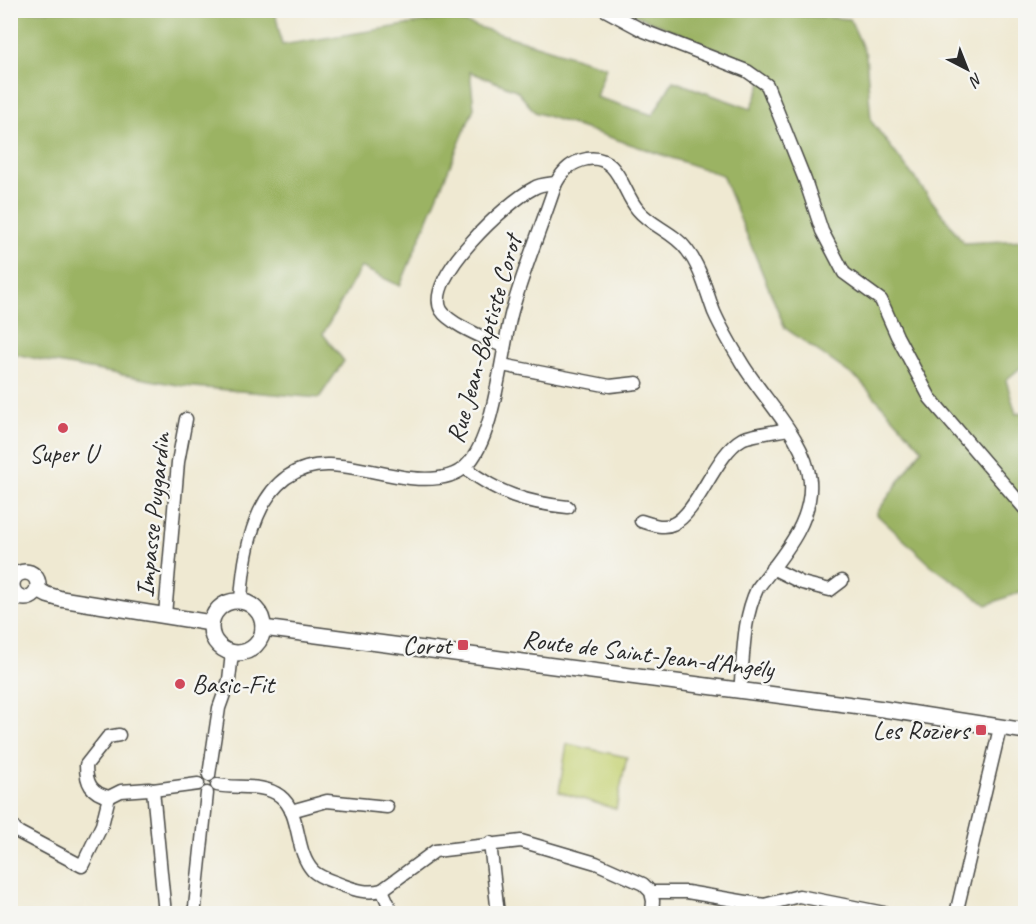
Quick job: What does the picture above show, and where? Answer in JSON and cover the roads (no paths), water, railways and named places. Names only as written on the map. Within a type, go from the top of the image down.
[{"type":"main road","points":[[11,589],[14,578],[25,572],[36,578],[38,590],[61,599],[211,623]]},
{"type":"main road","points":[[232,601],[241,601],[255,607],[262,620],[263,628],[256,644],[249,650],[232,652],[218,645],[211,631],[211,623],[218,608],[232,601]]},
{"type":"main road","name":"Route de Saint-Jean-d'Angély","points":[[263,628],[898,711],[1026,731]]},
{"type":"street","points":[[605,10],[644,31],[747,70],[767,86],[805,180],[822,231],[844,273],[881,300],[930,398],[1026,510]]},
{"type":"street","name":"Rue Jean-Baptiste Corot","points":[[241,601],[242,577],[256,516],[277,484],[303,469],[330,465],[428,480],[452,475],[465,468],[484,441],[504,347],[526,266],[556,183],[564,170],[577,161],[595,158],[608,164],[618,173],[636,209],[686,248],[698,266],[715,315],[740,362],[788,429]]},
{"type":"street","points":[[504,347],[456,323],[442,310],[439,300],[443,283],[465,248],[492,219],[536,186],[556,183]]},
{"type":"street","points":[[502,365],[610,386],[638,383]]},
{"type":"street","name":"Impasse Puygardin","points":[[165,615],[178,462],[186,419]]},
{"type":"street","points":[[641,521],[660,526],[672,525],[680,519],[732,446],[744,437],[788,429],[805,458],[810,481],[809,501],[801,527],[757,589],[744,634],[740,691]]},
{"type":"street","points":[[465,468],[480,480],[508,494],[537,504],[568,507]]},
{"type":"street","points":[[772,568],[820,589],[830,590],[842,581]]},
{"type":"street","points":[[209,775],[219,708],[229,680],[232,652]]},
{"type":"street","points":[[956,914],[1000,728]]},
{"type":"street","points":[[119,735],[108,737],[86,765],[86,776],[90,787],[100,795],[109,797],[121,791],[149,789],[214,791],[218,784]]},
{"type":"street","points":[[192,914],[195,907],[201,777],[209,775],[215,778],[218,784]]},
{"type":"street","points":[[218,784],[271,789],[282,797],[291,811],[307,861],[314,871],[324,878],[363,892],[382,890],[435,851],[520,841],[596,863],[643,884],[651,892],[654,900],[652,914]]},
{"type":"street","points":[[153,790],[165,914]]},
{"type":"street","points":[[10,822],[16,831],[82,866],[102,825],[109,797]]},
{"type":"street","points":[[291,811],[327,801],[387,807]]},
{"type":"street","points":[[490,843],[498,914]]},
{"type":"street","points":[[382,890],[393,914]]},
{"type":"street","points":[[651,892],[687,892],[763,909],[800,896],[889,914]]},
{"type":"place","name":"Super U","points":[[63,428]]},
{"type":"place","name":"Corot","points":[[463,645]]},
{"type":"place","name":"Basic-Fit","points":[[180,684]]},
{"type":"place","name":"Les Roziers","points":[[981,730]]}]
